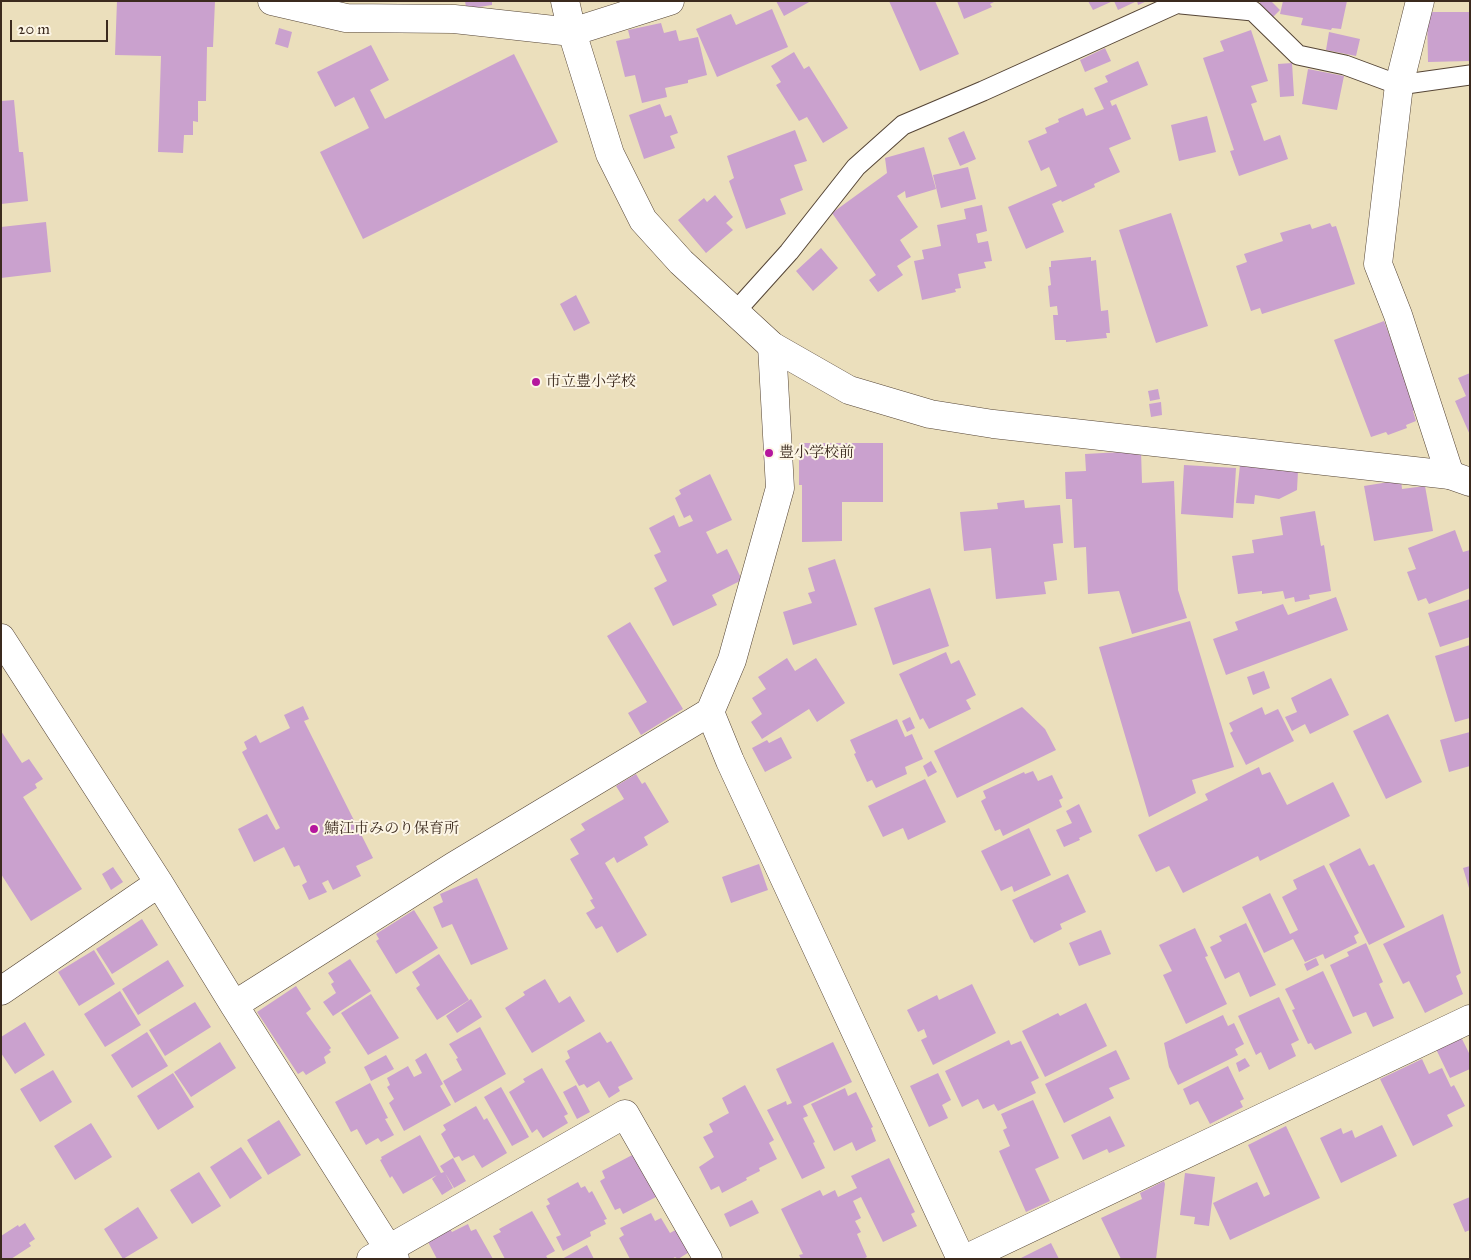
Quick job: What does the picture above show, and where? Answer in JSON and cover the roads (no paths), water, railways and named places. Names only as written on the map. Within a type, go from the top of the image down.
[{"type":"street","points":[[272,1],[346,18],[454,19],[572,32],[670,1]]},
{"type":"street","points":[[565,1],[572,32],[610,154],[643,220],[681,262],[772,346],[849,390],[930,414],[993,424],[1460,479],[1378,264],[1399,85],[1420,1]]},
{"type":"street","points":[[234,1005],[454,866],[710,712],[732,660],[780,488],[772,346]]},
{"type":"street","points":[[1,638],[159,883],[385,1255],[625,1114],[708,1259]]},
{"type":"street","points":[[710,712],[730,761],[961,1259]]},
{"type":"street","points":[[1,991],[159,883]]},
{"type":"street","points":[[965,1259],[1470,1019]]},
{"type":"lane","points":[[735,312],[789,252],[856,167],[903,125],[1180,2],[1180,4],[1253,10],[1298,55],[1346,65],[1399,85],[1470,75]]},
{"type":"place","name":"市立豊小学校","points":[[536,382]]},
{"type":"place","name":"豊小学校前","points":[[769,453]]},
{"type":"place","name":"鯖江市みのり保育所","points":[[314,829]]}]
